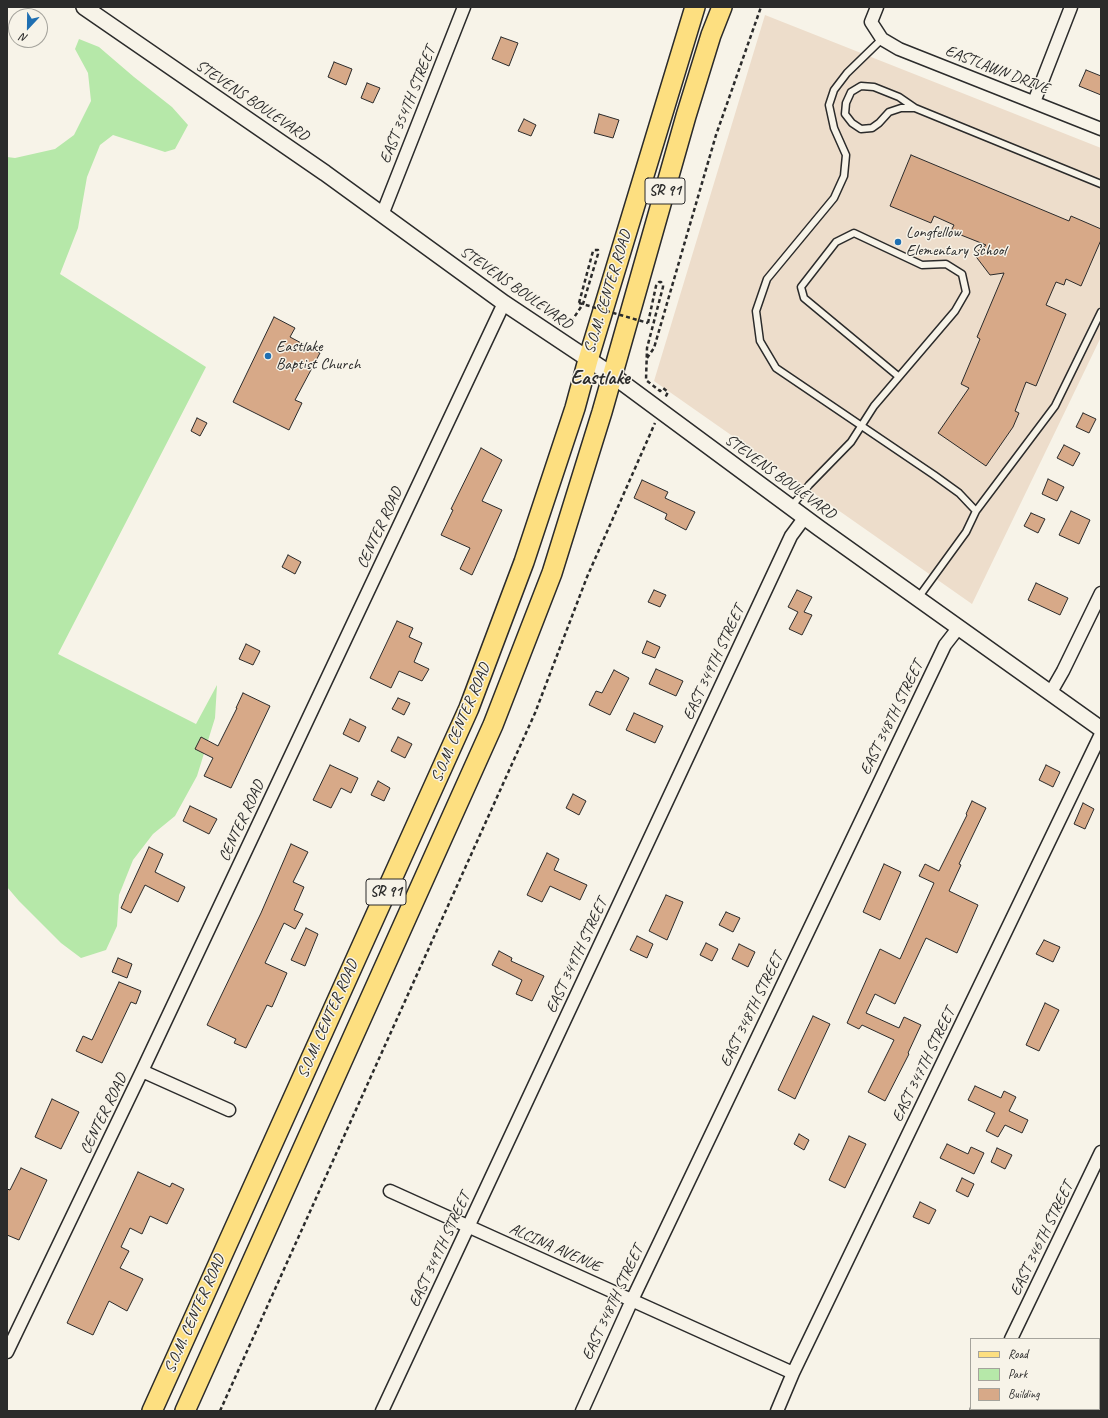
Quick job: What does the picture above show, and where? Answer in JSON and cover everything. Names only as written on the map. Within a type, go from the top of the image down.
[{"type":"main road","name":"S.O.M. CENTER ROAD","points":[[152,1411],[469,708],[524,562],[575,408],[588,360],[695,7]]},
{"type":"main road","name":"S.O.M. CENTER ROAD","points":[[185,1411],[493,725],[552,573],[602,412],[711,35],[722,7]]},
{"type":"street","name":"STEVENS BOULEVARD","points":[[84,7],[325,174],[504,303],[612,376],[805,518],[1101,729]]},
{"type":"street","name":"EAST 354TH STREET","points":[[382,215],[464,7]]},
{"type":"street","points":[[877,7],[871,22],[882,39]]},
{"type":"street","points":[[1034,102],[1071,7]]},
{"type":"street","name":"EASTLAWN DRIVE","points":[[882,39],[899,49],[1101,129]]},
{"type":"street","name":"CENTER ROAD","points":[[7,1352],[142,1071],[504,303]]},
{"type":"street","name":"EAST 349TH STREET","points":[[382,1411],[791,536],[805,518]]},
{"type":"street","points":[[1051,692],[1063,671],[1101,593]]},
{"type":"street","name":"EAST 348TH STREET","points":[[582,1411],[632,1300],[945,645],[959,627]]},
{"type":"street","name":"EAST 347TH STREET","points":[[777,1411],[793,1373],[1101,734]]},
{"type":"street","points":[[142,1071],[229,1110]]},
{"type":"street","name":"EAST 346TH STREET","points":[[1011,1338],[1101,1152]]},
{"type":"street","name":"ALCINA AVENUE","points":[[390,1192],[793,1373]]},
{"type":"lane","points":[[882,39],[847,73],[834,90],[829,105],[834,128],[846,155],[844,176],[834,198],[767,279],[756,311],[760,341],[776,368],[959,493],[976,511]]},
{"type":"lane","points":[[915,108],[901,108],[889,112],[880,123],[872,128],[861,129],[852,123],[846,114],[846,103],[851,92],[861,86],[874,88],[899,96],[915,108],[1101,184]]},
{"type":"lane","points":[[791,507],[809,485],[851,442],[874,406],[898,376],[955,312],[966,292],[962,274],[946,264],[922,265],[854,233],[836,242],[801,287],[804,298],[898,376]]},
{"type":"lane","points":[[918,598],[966,532],[976,511],[1055,406],[1101,312]]},
{"type":"path","points":[[647,359],[654,348],[716,135],[761,7]]},
{"type":"path","points":[[570,322],[583,304],[598,254],[598,250],[594,250],[579,303],[648,323],[656,286],[660,282],[663,287],[647,348],[646,380],[660,391],[663,388],[668,392]]},
{"type":"path","points":[[220,1411],[535,713],[587,577],[655,421]]},
{"type":"shaded area","name":"Longfellow Elementary School","points":[[765,15],[1101,148],[1101,337],[972,604],[654,381]]},
{"type":"shaded area","points":[[1101,1369],[1101,1411],[1081,1411],[1100,1410]]},
{"type":"green space","points":[[79,39],[99,47],[172,107],[188,125],[175,149],[165,152],[113,135],[100,145],[87,177],[78,228],[60,274],[206,367],[58,654],[196,724],[217,685],[215,718],[197,776],[175,816],[153,834],[133,860],[119,895],[117,926],[106,950],[81,958],[61,943],[7,887],[7,157],[15,158],[55,149],[74,135],[91,101],[88,73],[75,49]]},
{"type":"building","points":[[501,37],[518,43],[509,66],[492,59]]},
{"type":"building","points":[[334,62],[352,69],[346,85],[328,77]]},
{"type":"building","points":[[1086,70],[1101,76],[1101,95],[1079,86]]},
{"type":"building","points":[[367,83],[380,88],[373,103],[361,98]]},
{"type":"building","points":[[599,114],[619,120],[613,138],[594,133]]},
{"type":"building","points":[[524,119],[536,125],[531,136],[518,131]]},
{"type":"building","points":[[911,155],[1069,221],[1071,216],[1101,229],[1101,240],[1081,286],[1066,279],[1064,285],[1056,282],[1046,305],[1066,314],[1036,386],[1026,382],[1015,411],[1019,413],[1013,427],[986,466],[938,433],[969,388],[961,384],[980,339],[977,337],[1004,273],[990,275],[974,254],[986,245],[951,231],[954,225],[934,216],[931,223],[890,206]]},
{"type":"building","name":"Eastlake Baptist Church","points":[[274,317],[295,328],[290,337],[320,353],[295,400],[302,403],[289,430],[233,402]]},
{"type":"building","points":[[1083,413],[1096,419],[1089,433],[1076,427]]},
{"type":"building","points":[[197,418],[207,423],[200,436],[191,431]]},
{"type":"building","points":[[1064,445],[1080,453],[1073,466],[1057,458]]},
{"type":"building","points":[[481,448],[502,460],[482,501],[502,510],[472,575],[460,569],[470,548],[441,535],[453,510],[451,509]]},
{"type":"building","points":[[1048,479],[1064,487],[1057,501],[1042,494]]},
{"type":"building","points":[[642,480],[668,492],[665,498],[695,512],[686,530],[665,519],[667,514],[634,498]]},
{"type":"building","points":[[1071,511],[1090,520],[1079,544],[1059,535]]},
{"type":"building","points":[[1031,513],[1045,519],[1038,533],[1024,526]]},
{"type":"building","points":[[288,555],[301,562],[295,574],[282,567]]},
{"type":"building","points":[[1036,583],[1068,598],[1060,615],[1028,600]]},
{"type":"building","points":[[654,590],[666,595],[660,607],[648,602]]},
{"type":"building","points":[[797,590],[812,597],[804,612],[812,615],[802,635],[789,629],[798,612],[788,607]]},
{"type":"building","points":[[397,621],[413,628],[409,637],[422,643],[414,662],[429,669],[422,681],[399,671],[391,688],[370,678]]},
{"type":"building","points":[[647,641],[660,647],[655,658],[642,653]]},
{"type":"building","points":[[246,644],[260,651],[253,665],[239,659]]},
{"type":"building","points":[[656,669],[683,681],[676,696],[649,684]]},
{"type":"building","points":[[614,670],[629,678],[610,715],[589,705],[596,691],[602,693]]},
{"type":"building","points":[[243,693],[270,706],[231,788],[204,776],[213,758],[195,749],[201,737],[218,746]]},
{"type":"building","points":[[398,698],[410,703],[404,715],[392,709]]},
{"type":"building","points":[[634,713],[663,726],[655,743],[626,730]]},
{"type":"building","points":[[350,719],[366,727],[359,742],[343,734]]},
{"type":"building","points":[[398,737],[412,744],[405,758],[391,751]]},
{"type":"building","points":[[330,765],[358,778],[351,793],[341,788],[331,808],[313,800]]},
{"type":"building","points":[[1046,765],[1060,772],[1053,787],[1039,780]]},
{"type":"building","points":[[378,781],[390,788],[384,801],[371,795]]},
{"type":"building","points":[[573,794],[586,801],[579,815],[566,808]]},
{"type":"building","points":[[972,801],[986,808],[959,864],[961,865],[949,891],[978,905],[957,953],[926,938],[895,1004],[875,994],[866,1013],[899,1028],[904,1017],[921,1025],[908,1053],[909,1054],[885,1101],[868,1092],[894,1040],[862,1025],[859,1029],[847,1023],[880,949],[900,959],[934,883],[919,876],[925,864],[939,871],[967,815],[966,814]]},
{"type":"building","points":[[1083,803],[1094,809],[1085,829],[1074,824]]},
{"type":"building","points":[[190,806],[217,819],[209,834],[183,821]]},
{"type":"building","points":[[291,844],[308,852],[293,882],[304,887],[294,910],[303,914],[295,929],[284,923],[265,963],[287,973],[272,1007],[267,1005],[246,1048],[234,1043],[236,1039],[207,1025],[261,913]]},
{"type":"building","points":[[149,847],[163,854],[155,872],[185,887],[178,902],[145,885],[131,913],[121,908]]},
{"type":"building","points":[[547,853],[559,859],[554,870],[587,885],[580,900],[550,886],[542,902],[527,895]]},
{"type":"building","points":[[884,864],[901,872],[880,920],[863,912]]},
{"type":"building","points":[[666,895],[683,902],[667,940],[649,931]]},
{"type":"building","points":[[726,912],[740,918],[733,932],[719,925]]},
{"type":"building","points":[[306,928],[318,934],[305,966],[291,960]]},
{"type":"building","points":[[637,936],[653,944],[647,958],[630,950]]},
{"type":"building","points":[[1044,940],[1060,947],[1053,962],[1036,954]]},
{"type":"building","points":[[706,943],[718,949],[712,961],[700,955]]},
{"type":"building","points":[[739,944],[755,952],[748,967],[732,959]]},
{"type":"building","points":[[499,951],[512,958],[511,961],[544,976],[532,1001],[516,994],[522,980],[492,965]]},
{"type":"building","points":[[118,958],[132,964],[127,978],[112,972]]},
{"type":"building","points":[[119,982],[141,991],[136,1004],[131,1002],[102,1063],[76,1051],[83,1036],[92,1040]]},
{"type":"building","points":[[1045,1003],[1059,1010],[1039,1051],[1026,1045]]},
{"type":"building","points":[[813,1016],[830,1024],[795,1099],[778,1090]]},
{"type":"building","points":[[975,1086],[1001,1098],[1004,1091],[1016,1097],[1009,1111],[1028,1120],[1022,1133],[1005,1125],[998,1137],[986,1131],[995,1113],[968,1100]]},
{"type":"building","points":[[52,1099],[79,1112],[61,1149],[35,1137]]},
{"type":"building","points":[[799,1134],[809,1140],[804,1150],[794,1144]]},
{"type":"building","points":[[849,1136],[866,1144],[845,1188],[829,1180]]},
{"type":"building","points":[[947,1144],[968,1154],[971,1147],[984,1153],[974,1174],[940,1158]]},
{"type":"building","points":[[997,1148],[1012,1155],[1005,1169],[991,1162]]},
{"type":"building","points":[[21,1168],[47,1180],[19,1240],[7,1235],[7,1189],[10,1190]]},
{"type":"building","points":[[138,1172],[170,1187],[172,1183],[184,1189],[167,1224],[150,1216],[142,1234],[130,1228],[121,1247],[129,1251],[120,1268],[143,1279],[127,1311],[109,1301],[93,1335],[67,1323]]},
{"type":"building","points":[[962,1178],[974,1184],[968,1197],[956,1191]]},
{"type":"building","points":[[920,1202],[936,1210],[929,1224],[913,1217]]},
{"type":"place","name":"Longfellow Elementary School","points":[[898,242]]},
{"type":"place","name":"Eastlake Baptist Church","points":[[268,356]]},
{"type":"district","name":"Eastlake","points":[[600,379]]}]
